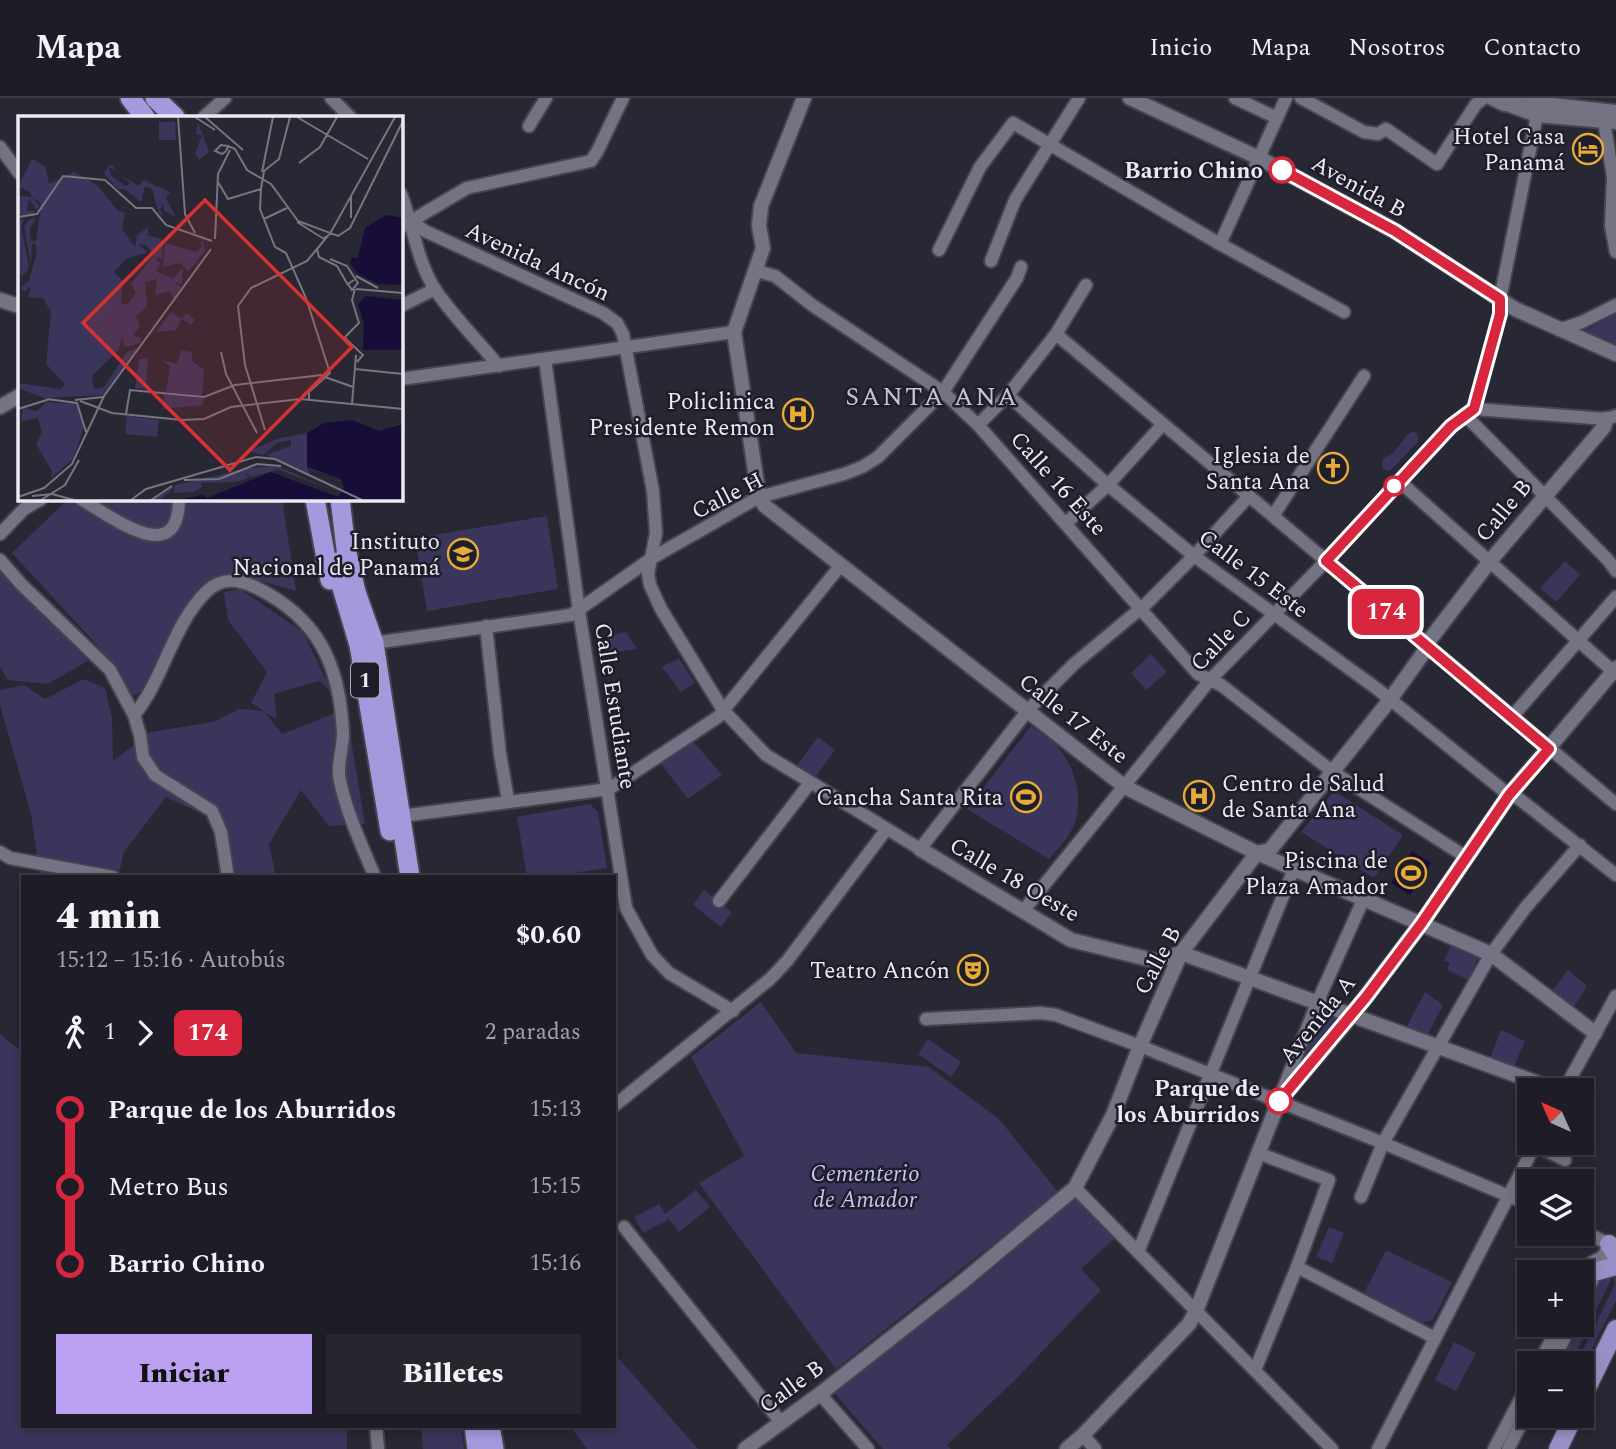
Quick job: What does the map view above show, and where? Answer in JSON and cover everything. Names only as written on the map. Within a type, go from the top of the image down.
[{"type":"highway","points":[[130,98],[144,116]]},
{"type":"highway","points":[[139,98],[155,116]]},
{"type":"highway","points":[[155,98],[174,116]]},
{"type":"highway","points":[[169,98],[185,116]]},
{"type":"highway","points":[[315,500],[334,596],[367,691]]},
{"type":"highway","name":"1","points":[[327,500],[342,588],[359,645],[398,875]]},
{"type":"highway","name":"1","points":[[340,500],[346,549],[374,643],[410,875]]},
{"type":"highway","points":[[352,500],[374,643]]},
{"type":"highway","points":[[474,1428],[477,1449]]},
{"type":"highway","points":[[491,1428],[494,1449]]},
{"type":"main road","points":[[1594,1374],[1615,1333]]},
{"type":"main road","points":[[1558,1449],[1568,1428]]},
{"type":"street","points":[[205,116],[225,98]]},
{"type":"street","points":[[331,98],[349,116]]},
{"type":"street","points":[[529,126],[545,98]]},
{"type":"street","points":[[406,224],[467,188],[591,161],[623,98]]},
{"type":"street","points":[[759,497],[734,332],[763,248],[761,205],[804,98]]},
{"type":"street","points":[[991,261],[1015,200],[1079,98]]},
{"type":"street","name":"Avenida B","points":[[1130,98],[1259,158],[1395,231],[1515,309],[1616,354]]},
{"type":"street","points":[[1236,98],[1277,118]]},
{"type":"street","points":[[1220,244],[1286,98]]},
{"type":"street","points":[[1301,98],[1364,132],[1378,134],[1386,129],[1437,164],[1476,104],[1484,98]]},
{"type":"street","points":[[1492,98],[1499,103],[1512,101],[1536,115],[1612,118]]},
{"type":"street","points":[[1528,98],[1612,118]]},
{"type":"street","points":[[1470,412],[1500,314],[1500,299],[1536,115]]},
{"type":"street","points":[[1612,118],[1611,226],[1616,251]]},
{"type":"street","points":[[939,250],[981,167],[1013,123],[1220,244],[1344,312]]},
{"type":"street","points":[[0,147],[18,172]]},
{"type":"street","points":[[402,200],[406,224],[435,289],[499,366]]},
{"type":"street","name":"Avenida Ancón","points":[[406,224],[603,313],[617,323],[624,334],[653,491],[656,533],[648,574],[650,585],[661,609],[723,709]]},
{"type":"street","name":"Calle H","points":[[374,643],[571,615],[652,558],[759,497],[862,467],[878,457],[943,392],[1017,278],[1021,267]]},
{"type":"street","name":"Calle 16 Este","points":[[756,271],[775,276],[812,305],[943,392],[978,425],[1198,674],[1221,685],[1333,772],[1466,857]]},
{"type":"street","points":[[978,425],[1008,395],[1056,334],[1086,285]]},
{"type":"street","points":[[402,306],[435,289]]},
{"type":"street","points":[[0,300],[18,306]]},
{"type":"street","points":[[1559,330],[1616,305]]},
{"type":"street","points":[[402,379],[734,332]]},
{"type":"street","points":[[1056,334],[1616,804]]},
{"type":"street","name":"Calle Estudiante","points":[[545,359],[579,611],[626,908],[652,955],[669,973],[733,1011]]},
{"type":"street","points":[[1273,516],[1364,376]]},
{"type":"street","name":"Calle 15 Este","points":[[1008,395],[1108,485],[1194,556],[1376,688],[1509,795],[1518,797],[1616,875]]},
{"type":"street","points":[[0,407],[18,397]]},
{"type":"street","points":[[1470,412],[1611,418]]},
{"type":"street","points":[[1470,412],[1616,571]]},
{"type":"street","name":"Calle C","points":[[1023,911],[1210,680],[1326,561],[1451,426],[1470,412]]},
{"type":"street","name":"Calle B","points":[[745,1449],[961,1283],[1075,1188],[1113,1115],[1181,953],[1257,853],[1270,850],[1333,772],[1390,701],[1427,648],[1428,642],[1490,561],[1611,418]]},
{"type":"street","points":[[1066,523],[1108,485],[1163,424]]},
{"type":"street","points":[[1399,481],[1615,671]]},
{"type":"street","points":[[920,849],[1028,710],[1074,664],[1139,609],[1194,556],[1249,496]]},
{"type":"street","name":"Calle 17 Este","points":[[759,497],[765,506],[1125,787],[1257,853],[1491,954],[1595,1033]]},
{"type":"street","points":[[0,534],[24,509],[39,500]]},
{"type":"street","points":[[83,500],[139,532],[157,536],[170,532],[177,522],[179,500]]},
{"type":"street","points":[[0,560],[20,584],[110,670],[134,715],[143,757],[155,775],[212,811],[221,832],[228,875]]},
{"type":"street","points":[[401,816],[608,789],[718,717],[841,565]]},
{"type":"street","points":[[134,715],[142,705],[174,642],[207,591],[222,581],[240,580],[287,605],[305,621],[325,647],[337,681],[343,735],[339,779],[374,875]]},
{"type":"street","points":[[1511,718],[1616,597]]},
{"type":"street","points":[[486,626],[500,754],[508,800]]},
{"type":"street","name":"Avenida A","points":[[1067,1449],[1189,1324],[1279,1101],[1352,1015],[1421,924],[1509,795],[1615,671]]},
{"type":"street","name":"Calle 18 Oeste","points":[[723,709],[766,755],[1071,940],[1156,961],[1181,953]]},
{"type":"street","points":[[719,901],[810,783]]},
{"type":"street","points":[[616,1104],[770,979],[787,961],[886,830]]},
{"type":"street","points":[[1361,1197],[1383,1143],[1491,954],[1526,906],[1580,845]]},
{"type":"street","points":[[0,852],[10,858],[102,875]]},
{"type":"street","points":[[1138,1252],[1294,869]]},
{"type":"street","points":[[1279,1101],[1317,1003],[1364,898]]},
{"type":"street","points":[[1181,953],[1524,1078]]},
{"type":"street","points":[[1571,1078],[1616,996]]},
{"type":"street","points":[[926,1019],[1041,1013],[1056,1015],[1279,1101],[1517,1199]]},
{"type":"street","points":[[1255,1370],[1329,1180],[1258,1153]]},
{"type":"street","points":[[1378,1449],[1529,1155]]},
{"type":"street","points":[[1556,1155],[1565,1160]]},
{"type":"street","points":[[1075,1188],[1332,1449]]},
{"type":"street","points":[[624,1227],[780,1421]]},
{"type":"street","points":[[1594,1246],[1606,1260],[1594,1282]]},
{"type":"street","points":[[1297,1267],[1435,1338]]},
{"type":"street","points":[[820,1394],[868,1449]]},
{"type":"street","points":[[1494,1449],[1517,1406]]},
{"type":"street","points":[[376,1428],[378,1449]]},
{"type":"street","points":[[1508,1449],[1519,1428]]},
{"type":"street","points":[[1083,1435],[1095,1449]]},
{"type":"green space","points":[[1616,314],[1616,347],[1586,334],[1586,330]]},
{"type":"green space","points":[[1414,431],[1418,442],[1392,469],[1388,471],[1382,468],[1383,459],[1393,453],[1408,434]]},
{"type":"green space","points":[[67,500],[114,500],[124,503],[146,500],[282,500],[296,591],[237,574],[210,579],[193,601],[144,690],[132,696],[98,646],[12,553]]},
{"type":"green space","points":[[547,516],[558,589],[427,611],[415,538]]},
{"type":"green space","points":[[1565,561],[1580,575],[1556,602],[1540,588]]},
{"type":"green space","points":[[0,566],[88,661],[47,684],[8,680],[0,667]]},
{"type":"green space","points":[[240,589],[303,632],[332,692],[319,681],[274,694],[277,719],[264,712],[282,734],[346,709],[365,824],[329,826],[301,790],[269,844],[276,875],[231,875],[217,821],[166,797],[124,852],[118,875],[40,875],[31,814],[0,705],[0,690],[24,685],[45,699],[84,679],[105,688],[112,719],[113,761],[151,732],[213,722],[239,709],[264,711],[251,703],[267,672],[228,620],[224,592]]},
{"type":"green space","points":[[626,632],[637,649],[600,654],[598,638]]},
{"type":"green space","points":[[1151,654],[1167,672],[1146,690],[1131,673]]},
{"type":"green space","points":[[679,658],[695,683],[681,692],[662,667]]},
{"type":"green space","name":"Cancha Santa Rita","points":[[1031,726],[1051,740],[1068,761],[1078,797],[1075,822],[1068,836],[1049,859],[967,809]]},
{"type":"green space","points":[[818,737],[835,750],[816,776],[797,765]]},
{"type":"green space","points":[[693,741],[722,775],[688,799],[661,764]]},
{"type":"green space","points":[[1334,791],[1403,835],[1374,878],[1301,832]]},
{"type":"green space","points":[[590,804],[598,812],[607,868],[561,875],[527,875],[517,817]]},
{"type":"green space","points":[[704,890],[732,912],[721,927],[693,905]]},
{"type":"green space","points":[[1453,941],[1480,953],[1468,980],[1447,970],[1450,963],[1444,961]]},
{"type":"green space","points":[[1568,970],[1587,986],[1572,1010],[1550,994]]},
{"type":"green space","points":[[1425,992],[1443,1005],[1427,1036],[1407,1026]]},
{"type":"green space","name":"Cementerio de Amador","points":[[761,1002],[796,1053],[929,1067],[999,1119],[1058,1192],[836,1369],[699,1183],[744,1156],[691,1057]]},
{"type":"green space","points":[[1317,1010],[1341,1017],[1307,1059],[1300,1056]]},
{"type":"green space","points":[[1501,1030],[1525,1041],[1513,1069],[1489,1061]]},
{"type":"green space","points":[[0,1034],[21,1051],[21,1428],[347,1428],[347,1449],[0,1449]]},
{"type":"green space","points":[[928,1039],[961,1062],[951,1077],[918,1054]]},
{"type":"green space","points":[[696,1190],[710,1207],[679,1232],[667,1216],[668,1220],[643,1233],[634,1217],[659,1204],[665,1214]]},
{"type":"green space","points":[[1075,1197],[1115,1238],[1081,1269],[1101,1290],[1016,1379],[947,1445],[951,1449],[883,1449],[834,1393],[990,1271]]},
{"type":"green space","points":[[1329,1227],[1344,1233],[1332,1263],[1316,1257]]},
{"type":"green space","points":[[1386,1250],[1452,1282],[1433,1320],[1421,1323],[1364,1293]]},
{"type":"green space","points":[[1613,1271],[1616,1272],[1616,1301],[1591,1351],[1583,1351],[1590,1337],[1594,1337],[1594,1328],[1615,1284]]},
{"type":"green space","points":[[1610,1273],[1612,1277],[1594,1315],[1594,1289],[1601,1276]]},
{"type":"green space","points":[[1571,1337],[1583,1337],[1577,1351],[1564,1351]]},
{"type":"green space","points":[[1454,1342],[1476,1353],[1456,1391],[1435,1380]]},
{"type":"green space","points":[[616,1355],[698,1449],[587,1449],[571,1428],[616,1428]]},
{"type":"green space","points":[[421,1428],[461,1428],[464,1449],[423,1449]]},
{"type":"shaded area","name":"Piscina de Plaza Amador","points":[[1412,851],[1431,863],[1410,895],[1391,883]]},
{"type":"bus line","name":"174","points":[[1279,1101],[1366,997],[1421,924],[1509,795],[1549,749],[1326,561],[1451,426],[1474,409],[1500,314],[1500,299],[1395,231],[1282,170]]},
{"type":"place","name":"Hotel Casa Panamá","points":[[1588,149]]},
{"type":"place","name":"Barrio Chino","points":[[1282,170]]},
{"type":"place","name":"Policlinica Presidente Remon","points":[[798,414]]},
{"type":"place","name":"Iglesia de Santa Ana","points":[[1333,468]]},
{"type":"place","name":"Instituto Nacional de Panamá","points":[[463,554]]},
{"type":"place","name":"Centro de Salud de Santa Ana","points":[[1199,796]]},
{"type":"place","name":"Cancha Santa Rita","points":[[1026,797]]},
{"type":"place","name":"Piscina de Plaza Amador","points":[[1411,873]]},
{"type":"place","name":"Teatro Ancón","points":[[973,970]]},
{"type":"place","name":"Parque de los Aburridos","points":[[1279,1101]]},
{"type":"district","name":"SANTA ANA","points":[[932,396]]}]
